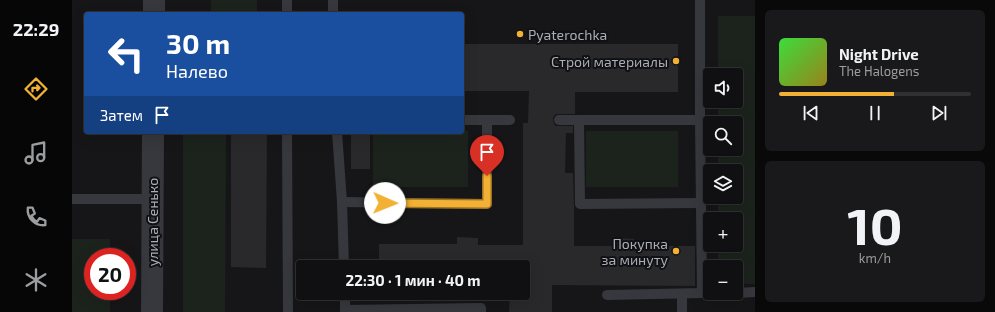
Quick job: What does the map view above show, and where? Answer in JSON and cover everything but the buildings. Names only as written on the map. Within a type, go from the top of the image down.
[{"type":"street","points":[[154,0],[154,12]]},
{"type":"street","name":"улица Сенько","points":[[152,312],[153,134]]},
{"type":"lane","points":[[287,0],[287,12]]},
{"type":"lane","points":[[333,0],[333,12]]},
{"type":"lane","points":[[700,0],[701,203],[704,260]]},
{"type":"lane","points":[[464,120],[510,120]]},
{"type":"lane","points":[[342,202],[487,204],[487,120]]},
{"type":"lane","points":[[559,120],[700,120]]},
{"type":"lane","points":[[579,120],[580,204],[701,203]]},
{"type":"lane","points":[[287,134],[288,312]]},
{"type":"lane","points":[[337,134],[342,202],[344,260]]},
{"type":"lane","points":[[72,199],[153,199]]},
{"type":"lane","points":[[743,292],[755,292]]},
{"type":"lane","points":[[607,295],[703,293]]},
{"type":"lane","points":[[682,294],[682,312]]},
{"type":"lane","points":[[345,300],[345,311],[481,308],[481,312]]},
{"type":"shaded area","points":[[211,0],[257,0],[257,12],[211,12]]},
{"type":"shaded area","points":[[718,16],[755,16],[755,284],[743,284],[743,260],[718,260],[718,252],[743,252],[743,212],[718,212],[718,204],[743,204],[743,164],[718,164],[718,156],[743,156],[743,116],[718,116],[718,108],[743,108],[743,68],[718,68]]},
{"type":"shaded area","points":[[464,131],[468,131],[468,187],[373,187],[373,134],[464,134]]},
{"type":"shaded area","points":[[586,131],[678,131],[678,187],[586,187]]},
{"type":"shaded area","points":[[183,134],[226,134],[225,312],[183,312]]},
{"type":"shaded area","points":[[72,239],[110,239],[110,248],[84,248],[84,300],[110,300],[110,312],[72,312]]},
{"type":"place","name":"Pyaterochka","points":[[520,34]]},
{"type":"place","name":"Строй материалы","points":[[676,61]]},
{"type":"place","name":"Покупка за минуту","points":[[676,251]]},
{"type":"route","points":[[385,203],[487,204],[487,176]]}]
